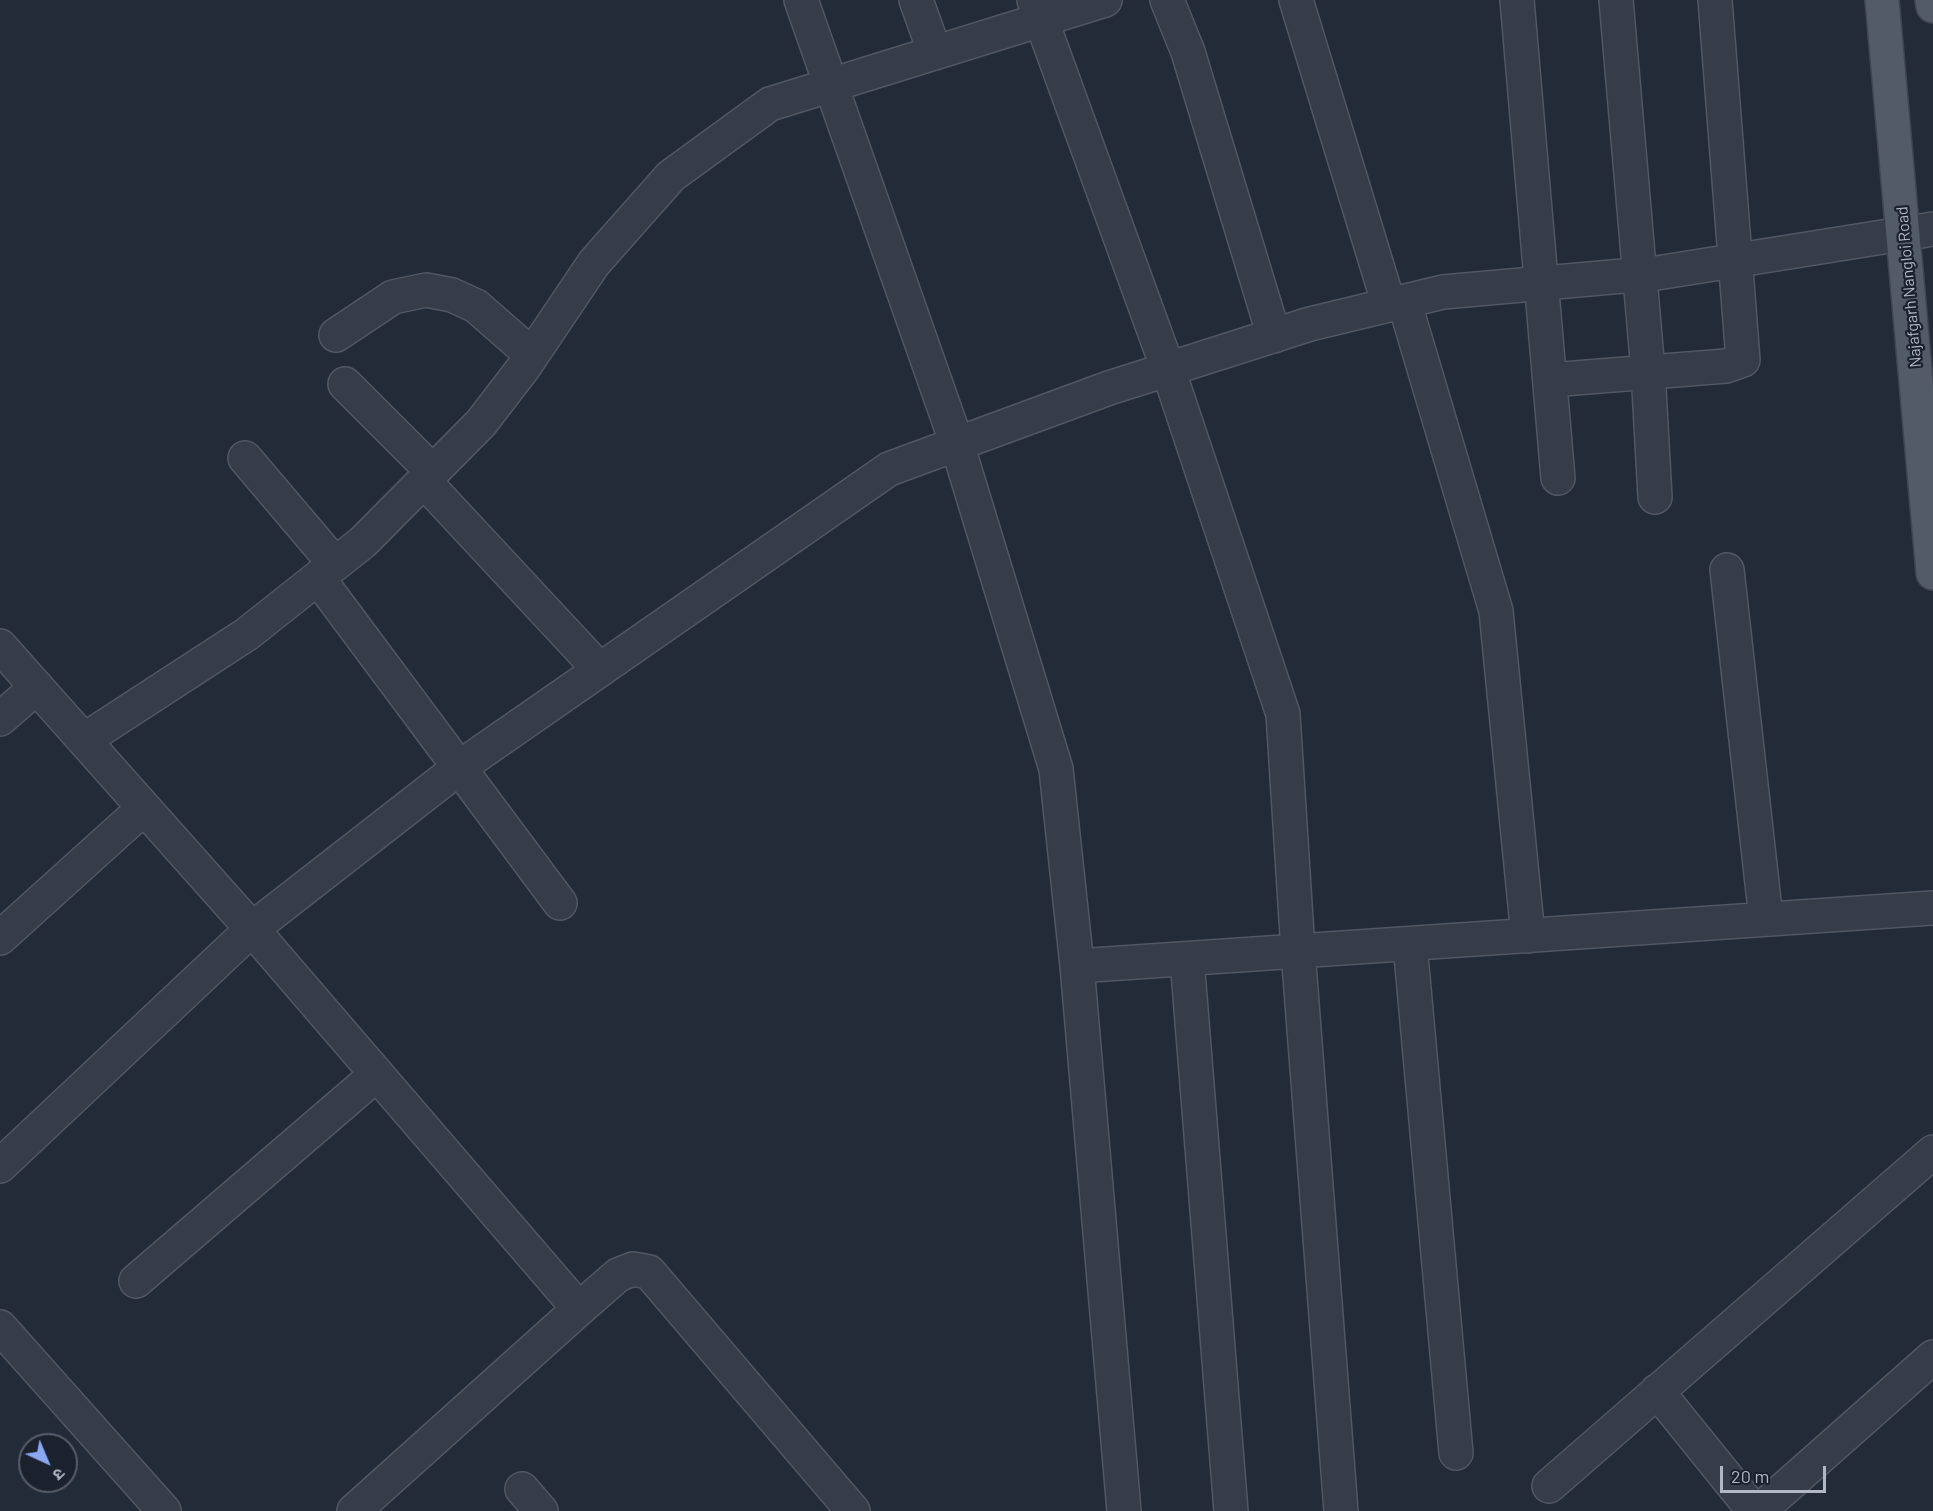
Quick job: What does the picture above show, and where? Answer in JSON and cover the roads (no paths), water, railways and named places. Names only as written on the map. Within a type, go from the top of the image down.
[{"type":"main road","name":"Najafgarh Nangloi Road","points":[[1882,0],[1919,231],[1933,573]]},
{"type":"main road","points":[[1932,0],[1933,6]]},
{"type":"street","points":[[801,0],[957,444],[1056,769],[1077,966],[1124,1511]]},
{"type":"street","points":[[916,0],[935,53]]},
{"type":"street","points":[[84,740],[247,634],[363,542],[480,423],[532,355],[594,263],[672,176],[770,104],[935,53],[1037,10],[1105,0]]},
{"type":"street","points":[[1167,0],[1188,52],[1274,336]]},
{"type":"street","points":[[1296,0],[1496,611],[1528,936]]},
{"type":"street","points":[[1517,0],[1558,478]]},
{"type":"street","points":[[1616,0],[1648,371],[1655,497]]},
{"type":"street","points":[[1550,381],[1726,366],[1743,360],[1715,0]]},
{"type":"street","points":[[1037,10],[1168,369],[1283,714],[1298,951],[1341,1511]]},
{"type":"street","points":[[0,1166],[252,929],[460,767],[889,469],[1109,388],[1168,369],[1310,324],[1443,292],[1640,275],[1919,231]]},
{"type":"street","points":[[336,335],[393,297],[426,290],[452,295],[476,306],[532,355]]},
{"type":"street","points":[[345,384],[600,669]]},
{"type":"street","points":[[245,458],[327,571],[460,767],[560,903]]},
{"type":"street","points":[[1727,570],[1766,919]]},
{"type":"street","points":[[0,646],[252,929],[579,1309]]},
{"type":"street","points":[[0,719],[37,687]]},
{"type":"street","points":[[0,938],[144,808]]},
{"type":"street","points":[[1077,966],[1933,908]]},
{"type":"street","points":[[1410,944],[1456,1453]]},
{"type":"street","points":[[1187,959],[1231,1511]]},
{"type":"street","points":[[136,1281],[377,1074]]},
{"type":"street","points":[[1549,1486],[1933,1152]]},
{"type":"street","points":[[354,1511],[618,1275],[633,1269],[649,1272],[853,1511]]},
{"type":"street","points":[[0,1327],[164,1511]]},
{"type":"street","points":[[1759,1511],[1933,1357]]},
{"type":"street","points":[[1657,1391],[1754,1511]]}]
